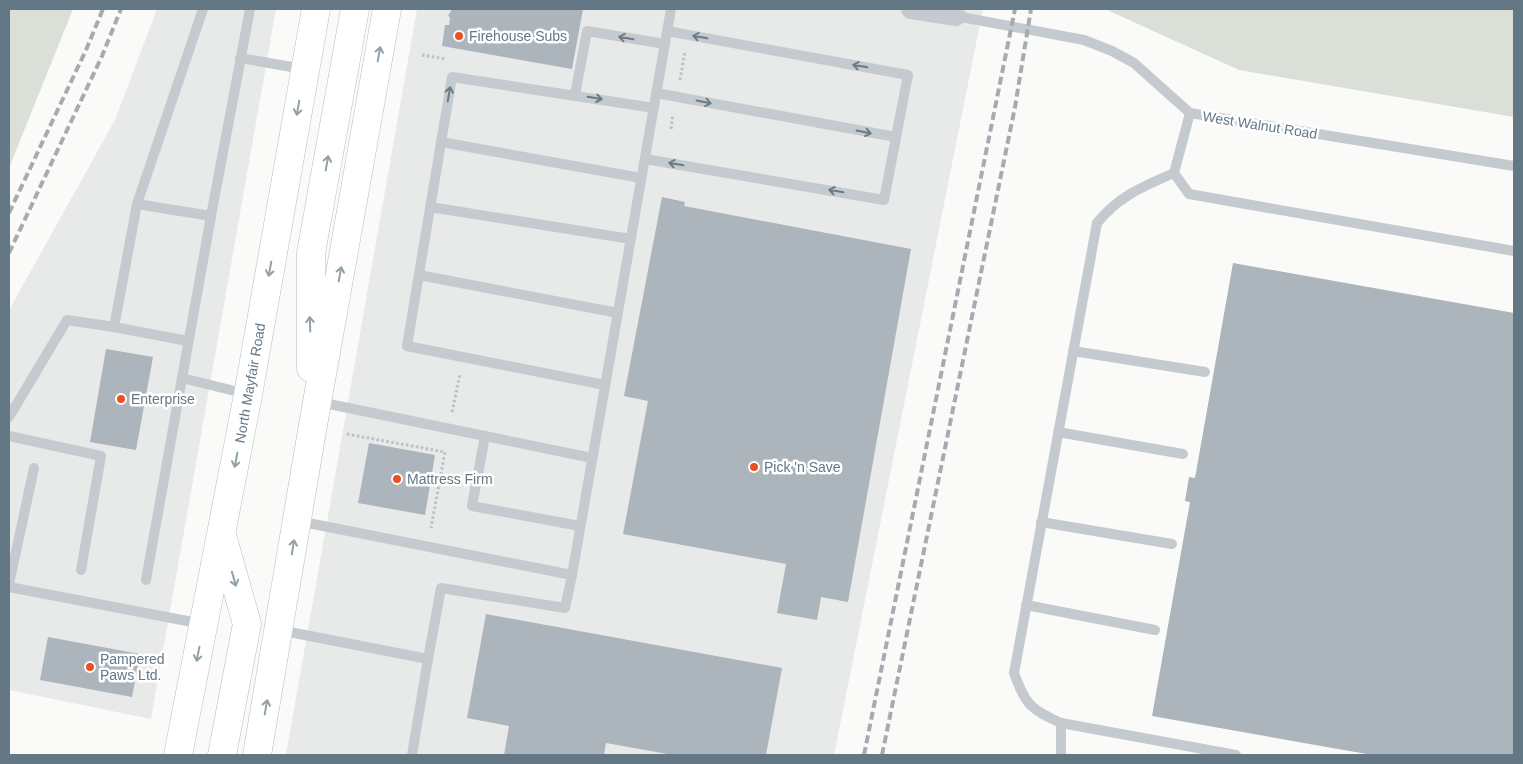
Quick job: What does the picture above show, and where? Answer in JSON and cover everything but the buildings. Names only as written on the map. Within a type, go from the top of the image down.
[{"type":"main road","name":"North Mayfair Road","points":[[178,755],[248,395],[316,9]]},
{"type":"main road","points":[[314,409],[310,310],[311,253],[355,9]]},
{"type":"main road","points":[[257,755],[314,409],[387,9]]},
{"type":"main road","points":[[221,532],[247,624],[222,755]]},
{"type":"street","name":"West Walnut Road","points":[[911,9],[956,16]]},
{"type":"lane","points":[[114,327],[137,204],[203,9]]},
{"type":"lane","points":[[146,580],[188,340],[250,9]]},
{"type":"lane","points":[[412,755],[441,588],[565,608],[671,9]]},
{"type":"lane","name":"West Walnut Road","points":[[956,16],[1084,40],[1112,51],[1134,63],[1190,113],[1514,166]]},
{"type":"lane","points":[[575,95],[587,31],[665,44]]},
{"type":"lane","points":[[645,159],[884,200],[908,75],[667,31]]},
{"type":"lane","points":[[240,58],[305,70]]},
{"type":"lane","points":[[605,385],[407,346],[452,77],[654,108]]},
{"type":"lane","points":[[656,93],[896,138]]},
{"type":"lane","points":[[1174,174],[1190,113]]},
{"type":"lane","points":[[441,142],[641,178]]},
{"type":"lane","points":[[1174,174],[1189,194],[1514,251]]},
{"type":"lane","points":[[1174,174],[1134,191],[1110,206],[1097,223],[1014,673],[1021,693],[1036,712],[1061,723],[1210,753],[1236,755]]},
{"type":"lane","points":[[137,204],[211,216]]},
{"type":"lane","points":[[430,207],[631,239]]},
{"type":"lane","points":[[419,275],[618,313]]},
{"type":"lane","points":[[9,417],[67,320],[188,340]]},
{"type":"lane","points":[[1073,351],[1205,372]]},
{"type":"lane","points":[[182,378],[248,395]]},
{"type":"lane","points":[[314,409],[485,436],[592,458]]},
{"type":"lane","points":[[1058,432],[1183,454]]},
{"type":"lane","points":[[9,436],[101,456],[81,570]]},
{"type":"lane","points":[[485,436],[472,506],[580,526]]},
{"type":"lane","points":[[34,468],[9,585],[204,624]]},
{"type":"lane","points":[[297,521],[572,575]]},
{"type":"lane","points":[[1041,522],[1172,544]]},
{"type":"lane","points":[[1026,605],[1155,630]]},
{"type":"lane","points":[[279,630],[428,659]]},
{"type":"lane","points":[[1061,723],[1061,755]]},
{"type":"path","points":[[678,88],[685,49]]},
{"type":"path","points":[[422,55],[449,60]]},
{"type":"path","points":[[452,413],[463,357]]},
{"type":"path","points":[[347,434],[445,452],[431,528]]},
{"type":"shaded area","points":[[9,9],[73,9],[9,168]]},
{"type":"shaded area","points":[[157,9],[276,9],[151,719],[9,690],[9,310],[115,120]]},
{"type":"shaded area","points":[[417,9],[983,9],[834,755],[286,755]]},
{"type":"shaded area","points":[[1105,9],[1514,9],[1514,117],[1239,70]]},
{"type":"railway","points":[[9,213],[86,50],[103,9]]},
{"type":"railway","points":[[9,253],[102,56],[121,9]]},
{"type":"railway","points":[[864,755],[1015,9]]},
{"type":"railway","points":[[882,755],[1015,107],[1031,9]]},
{"type":"place","name":"Firehouse Subs","points":[[459,36]]},
{"type":"place","name":"Enterprise","points":[[121,399]]},
{"type":"place","name":"Pick 'n Save","points":[[754,467]]},
{"type":"place","name":"Mattress Firm","points":[[397,479]]},
{"type":"place","name":"Pampered Paws Ltd.","points":[[90,667]]}]
